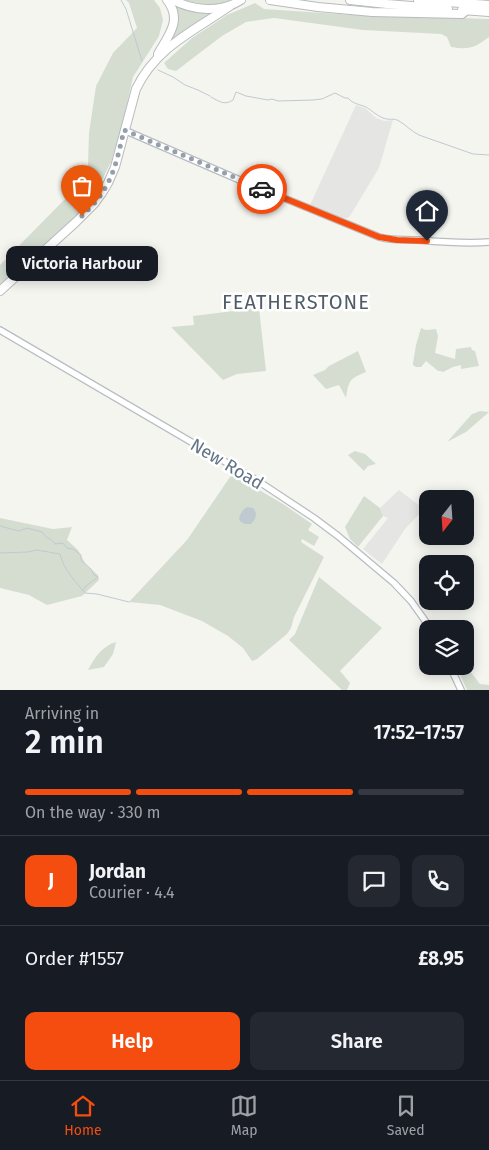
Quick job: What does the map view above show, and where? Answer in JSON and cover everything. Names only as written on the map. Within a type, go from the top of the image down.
[{"type":"highway","points":[[0,291],[94,204],[108,183],[115,167],[136,89],[170,33],[174,22],[174,11],[167,0]]},
{"type":"highway","points":[[173,0],[183,5],[198,8],[214,9],[230,6]]},
{"type":"highway","points":[[154,60],[181,38],[242,0]]},
{"type":"highway","points":[[270,0],[338,9],[379,12],[462,14],[466,10]]},
{"type":"highway","points":[[350,0],[489,12]]},
{"type":"highway","points":[[418,0],[489,4]]},
{"type":"highway","points":[[463,0],[489,4]]},
{"type":"street","points":[[124,130],[384,239],[489,242]]},
{"type":"street","name":"New Road","points":[[0,330],[249,476],[314,518],[394,583],[411,601],[425,620]]},
{"type":"street","points":[[454,675],[461,690]]},
{"type":"shaded area","points":[[126,0],[154,0],[160,8],[163,20],[159,36],[133,77],[111,162],[97,190],[75,218],[0,286],[0,265],[84,180],[88,165],[89,133],[96,86],[113,53],[137,28],[129,3]]},
{"type":"shaded area","points":[[180,0],[235,0],[208,6]]},
{"type":"shaded area","points":[[255,3],[264,9],[368,16],[489,19],[489,37],[472,47],[457,48],[451,47],[447,37],[441,34],[363,30],[274,18],[246,22],[222,36],[176,71],[168,69],[164,63],[192,38],[227,15]]},
{"type":"shaded area","points":[[174,4],[218,12],[166,47]]},
{"type":"shaded area","points":[[356,105],[365,108],[376,118],[384,121],[393,120],[379,168],[350,216],[348,218],[341,218],[310,205]]},
{"type":"shaded area","points":[[259,308],[266,371],[237,374],[223,380],[171,327],[194,325],[193,316]]},
{"type":"shaded area","points":[[421,328],[426,330],[436,329],[438,336],[435,353],[455,359],[456,349],[471,347],[475,351],[479,366],[461,369],[461,365],[443,372],[438,371],[426,361],[421,367],[416,367],[413,363]]},
{"type":"shaded area","points":[[358,351],[366,372],[356,376],[351,381],[346,398],[339,385],[326,389],[313,375],[325,370]]},
{"type":"shaded area","points":[[480,411],[489,412],[466,432],[447,442],[472,414]]},
{"type":"shaded area","points":[[355,451],[365,454],[376,464],[368,466],[364,471],[348,455]]},
{"type":"shaded area","points":[[232,474],[283,504],[312,524],[308,530],[319,537],[314,546],[302,539],[301,542],[324,557],[287,634],[252,661],[243,648],[228,636],[202,621],[160,605],[129,602],[187,540]]},
{"type":"shaded area","points":[[399,490],[419,505],[419,514],[405,529],[382,564],[363,549],[388,518],[383,516],[380,508]]},
{"type":"shaded area","points":[[364,496],[380,508],[383,516],[358,547],[350,539],[345,527]]},
{"type":"shaded area","points":[[247,507],[253,508],[256,512],[251,524],[245,524],[239,519]]},
{"type":"shaded area","points":[[0,518],[53,529],[72,527],[67,540],[78,550],[86,565],[98,575],[99,580],[82,596],[47,605],[29,595],[0,588]]},
{"type":"shaded area","points":[[319,577],[382,628],[340,671],[350,683],[347,690],[342,690],[289,640],[295,634]]},
{"type":"shaded area","points":[[116,642],[113,654],[104,667],[88,670],[99,653],[107,646]]},
{"type":"shaded area","points":[[460,675],[473,675],[480,684],[489,685],[489,690],[467,690]]},
{"type":"waterway","points":[[121,0],[126,9],[142,61]]},
{"type":"waterway","points":[[158,70],[210,96]]},
{"type":"waterway","points":[[211,97],[227,103],[233,100],[236,92],[246,96],[278,101],[322,99],[335,93],[366,107],[381,117],[397,120],[419,135],[473,154],[489,155]]},
{"type":"waterway","points":[[0,526],[19,531],[27,528],[42,532],[55,544],[63,543],[67,548],[73,549],[81,555],[81,560],[98,577],[83,590]]},
{"type":"waterway","points":[[0,553],[37,550],[60,554],[67,570],[85,593],[129,602]]},
{"type":"way so far","points":[[82,216],[94,204],[108,183],[115,167],[124,130],[262,189]]},
{"type":"place","name":"Victoria Harbour","points":[[82,216]]},
{"type":"district","name":"FEATHERSTONE","points":[[296,302]]},
{"type":"route","points":[[262,189],[388,240],[427,241]]}]
